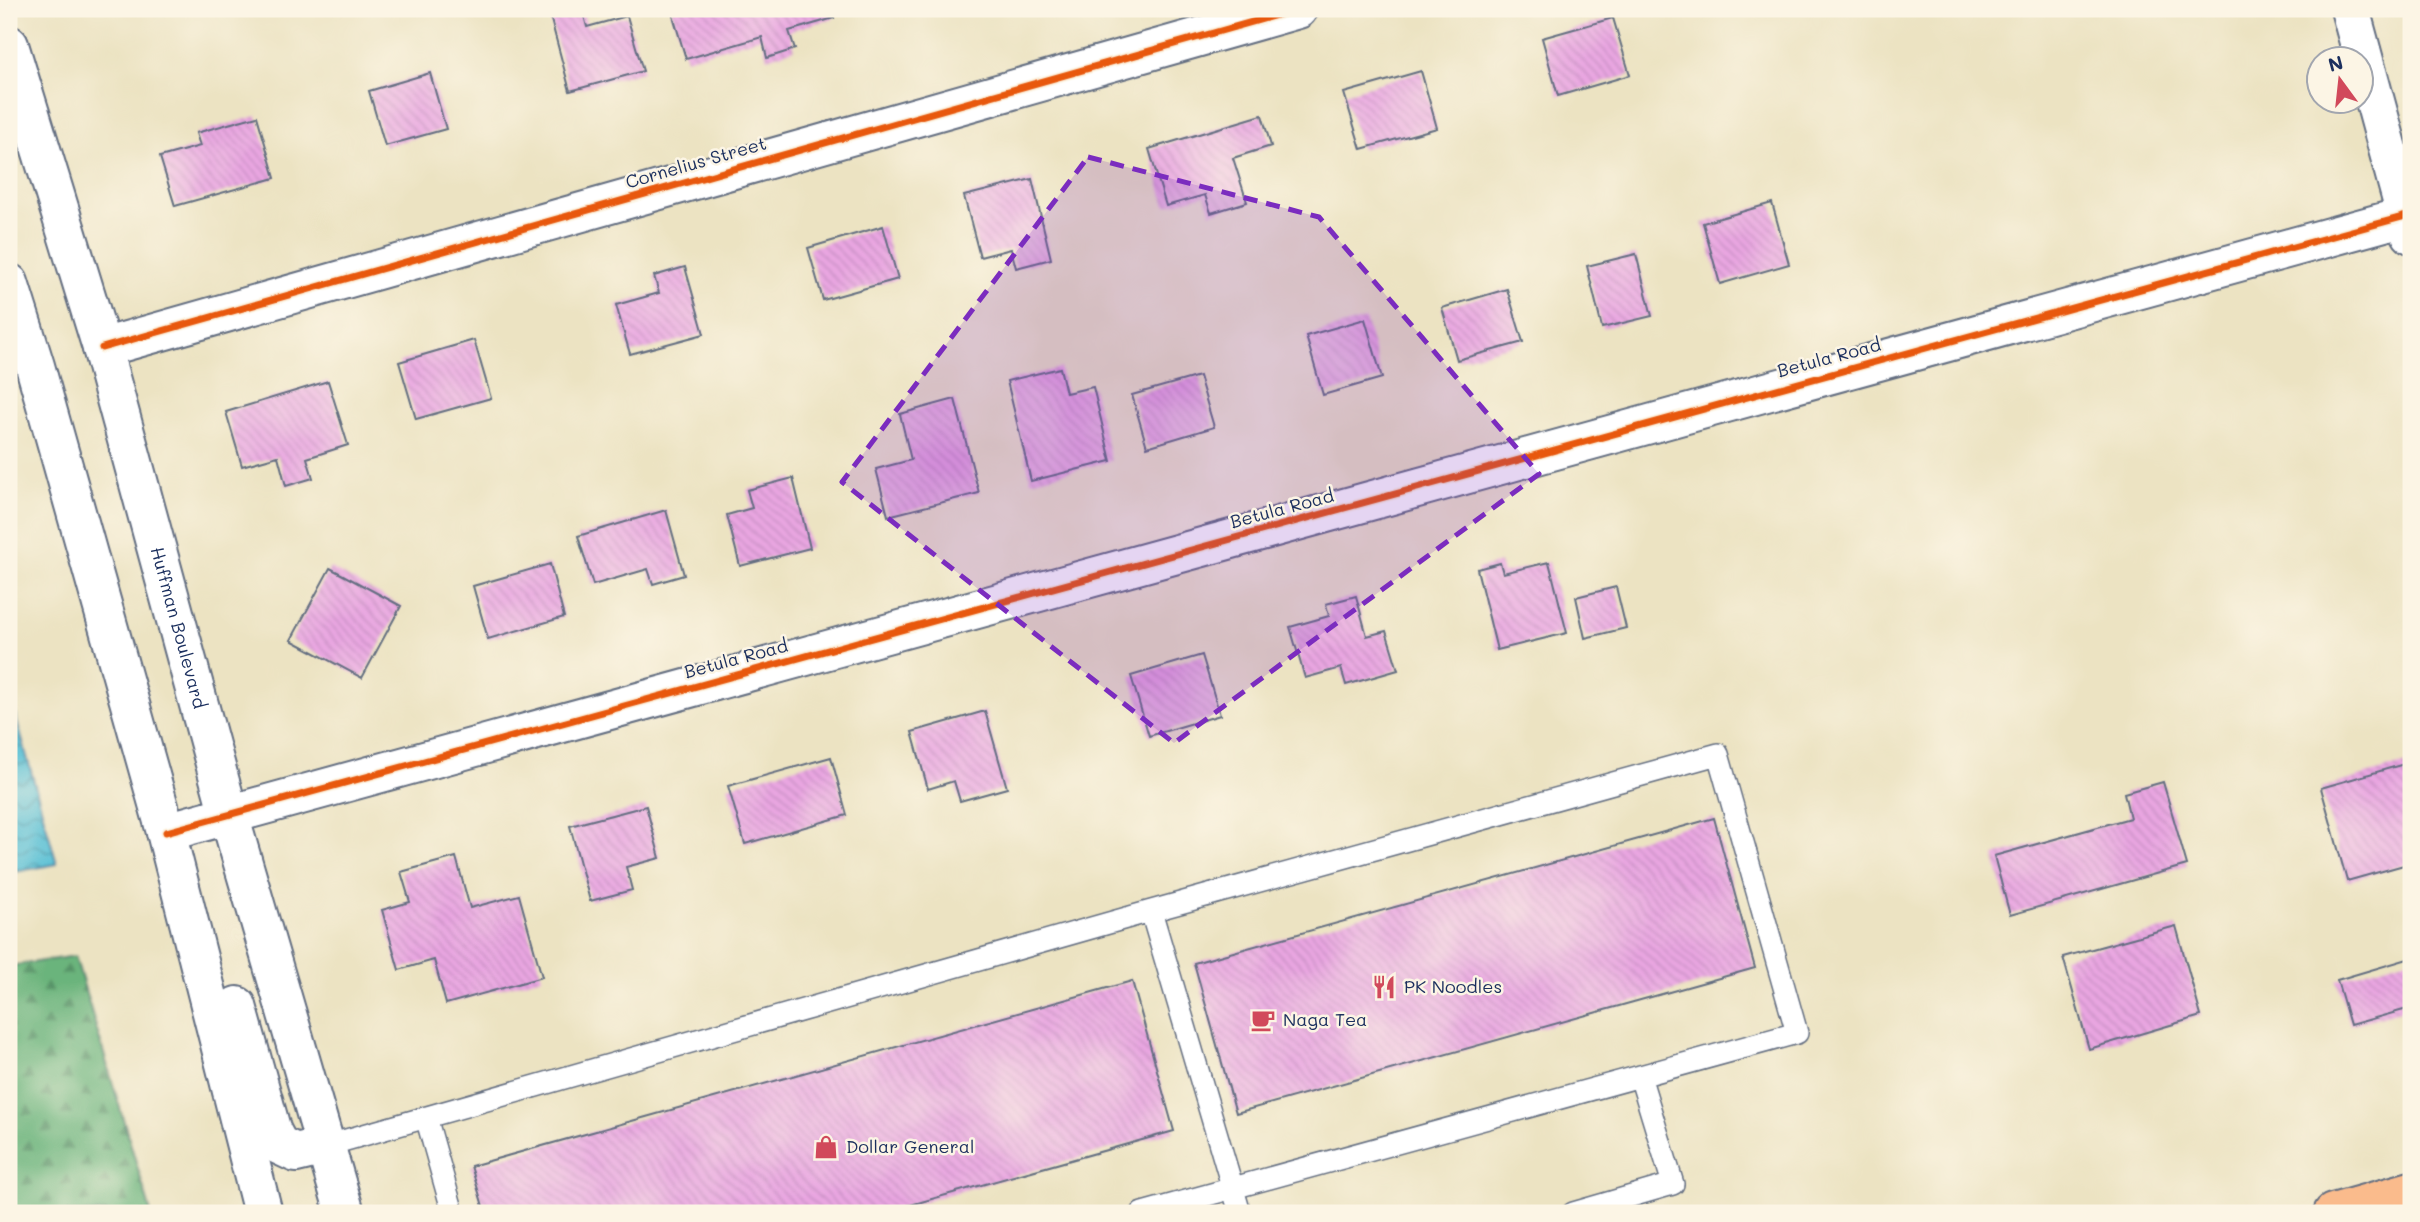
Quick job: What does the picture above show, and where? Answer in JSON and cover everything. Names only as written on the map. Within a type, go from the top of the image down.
[{"type":"highway","points":[[2333,1213],[2411,1191]]},
{"type":"street","name":"Cornelius Street","points":[[102,348],[1298,9]]},
{"type":"street","points":[[2350,9],[2409,225]]},
{"type":"street","name":"Huffman Boulevard","points":[[9,45],[102,348],[229,815],[345,1213]]},
{"type":"street","name":"Betula Road","points":[[166,832],[2409,225]]},
{"type":"street","points":[[9,283],[35,366],[166,832],[263,1213]]},
{"type":"street","points":[[197,951],[234,993],[272,1132],[279,1145],[296,1153],[325,1146]]},
{"type":"lane","points":[[325,1146],[1151,911],[1718,754],[1797,1033],[1142,1213]]},
{"type":"lane","points":[[1151,911],[1240,1213]]},
{"type":"lane","points":[[1573,1213],[1673,1184],[1640,1076]]},
{"type":"lane","points":[[426,1117],[453,1213]]},
{"type":"highlighted area","points":[[1088,157],[1319,217],[1539,474],[1174,743],[842,482]]},
{"type":"green space","points":[[75,956],[151,1213],[9,1213],[9,966]]},
{"type":"water","points":[[9,693],[57,864],[9,873]]},
{"type":"building","points":[[582,9],[587,27],[627,16],[643,71],[570,91],[550,16]]},
{"type":"building","points":[[671,9],[831,9],[834,18],[789,31],[795,49],[767,58],[762,37],[686,59]]},
{"type":"building","points":[[1613,18],[1630,75],[1558,96],[1542,38]]},
{"type":"building","points":[[1421,71],[1437,128],[1361,149],[1344,93]]},
{"type":"building","points":[[430,73],[446,129],[385,146],[369,91]]},
{"type":"building","points":[[1262,115],[1271,146],[1233,158],[1247,202],[1211,213],[1205,195],[1166,206],[1149,149]]},
{"type":"building","points":[[257,116],[275,178],[175,206],[160,157],[200,146],[196,133]]},
{"type":"building","points":[[1032,179],[1051,259],[1016,268],[1011,249],[980,257],[964,196]]},
{"type":"building","points":[[1772,203],[1789,264],[1720,284],[1703,223]]},
{"type":"building","points":[[883,226],[898,279],[823,300],[808,248]]},
{"type":"building","points":[[1636,254],[1652,316],[1602,328],[1587,266]]},
{"type":"building","points":[[685,267],[704,334],[630,354],[616,305],[659,293],[654,276]]},
{"type":"building","points":[[1507,289],[1523,342],[1457,360],[1442,308]]},
{"type":"building","points":[[1365,319],[1382,378],[1323,395],[1306,336]]},
{"type":"building","points":[[474,340],[491,398],[416,419],[399,362]]},
{"type":"building","points":[[1060,368],[1066,393],[1093,387],[1111,461],[1031,481],[1007,381]]},
{"type":"building","points":[[1199,376],[1214,427],[1147,447],[1132,395]]},
{"type":"building","points":[[328,381],[348,445],[307,458],[313,478],[286,486],[278,456],[242,466],[226,412]]},
{"type":"building","points":[[955,399],[979,493],[888,516],[876,469],[911,460],[900,414]]},
{"type":"building","points":[[793,478],[810,548],[740,566],[727,515],[752,508],[747,490]]},
{"type":"building","points":[[666,510],[684,575],[653,584],[648,569],[593,585],[578,536]]},
{"type":"building","points":[[1549,562],[1567,633],[1497,650],[1477,569],[1500,563],[1503,573]]},
{"type":"building","points":[[550,564],[564,617],[488,639],[473,586]]},
{"type":"building","points":[[330,568],[401,606],[362,678],[291,640]]},
{"type":"building","points":[[1616,587],[1626,628],[1585,638],[1576,597]]},
{"type":"building","points":[[1356,596],[1367,636],[1386,631],[1398,670],[1346,685],[1341,668],[1305,678],[1290,627],[1329,616],[1326,604]]},
{"type":"building","points":[[1202,655],[1220,715],[1149,736],[1131,676]]},
{"type":"building","points":[[985,711],[1007,788],[960,801],[954,781],[928,789],[912,732]]},
{"type":"building","points":[[831,757],[847,815],[745,844],[728,786]]},
{"type":"building","points":[[2411,762],[2411,863],[2347,881],[2321,788]]},
{"type":"building","points":[[2163,782],[2187,865],[2010,915],[1994,856],[2130,818],[2124,793]]},
{"type":"building","points":[[646,806],[660,858],[626,867],[632,890],[590,901],[570,826]]},
{"type":"building","points":[[1714,818],[1755,968],[1236,1113],[1194,963]]},
{"type":"building","points":[[456,857],[470,908],[519,895],[542,977],[446,1004],[434,960],[399,970],[382,910],[410,902],[401,872]]},
{"type":"building","points":[[2176,926],[2201,1016],[2089,1049],[2063,957]]},
{"type":"building","points":[[2411,958],[2411,1008],[2350,1025],[2337,980]]},
{"type":"building","points":[[1132,981],[1174,1131],[882,1213],[485,1213],[471,1166]]},
{"type":"cycle path","points":[[102,348],[1298,9]]},
{"type":"cycle path","points":[[166,832],[2406,216]]},
{"type":"place","name":"PK Noodles","points":[[1384,987]]},
{"type":"place","name":"Naga Tea","points":[[1263,1020]]},
{"type":"place","name":"Dollar General","points":[[826,1147]]}]
